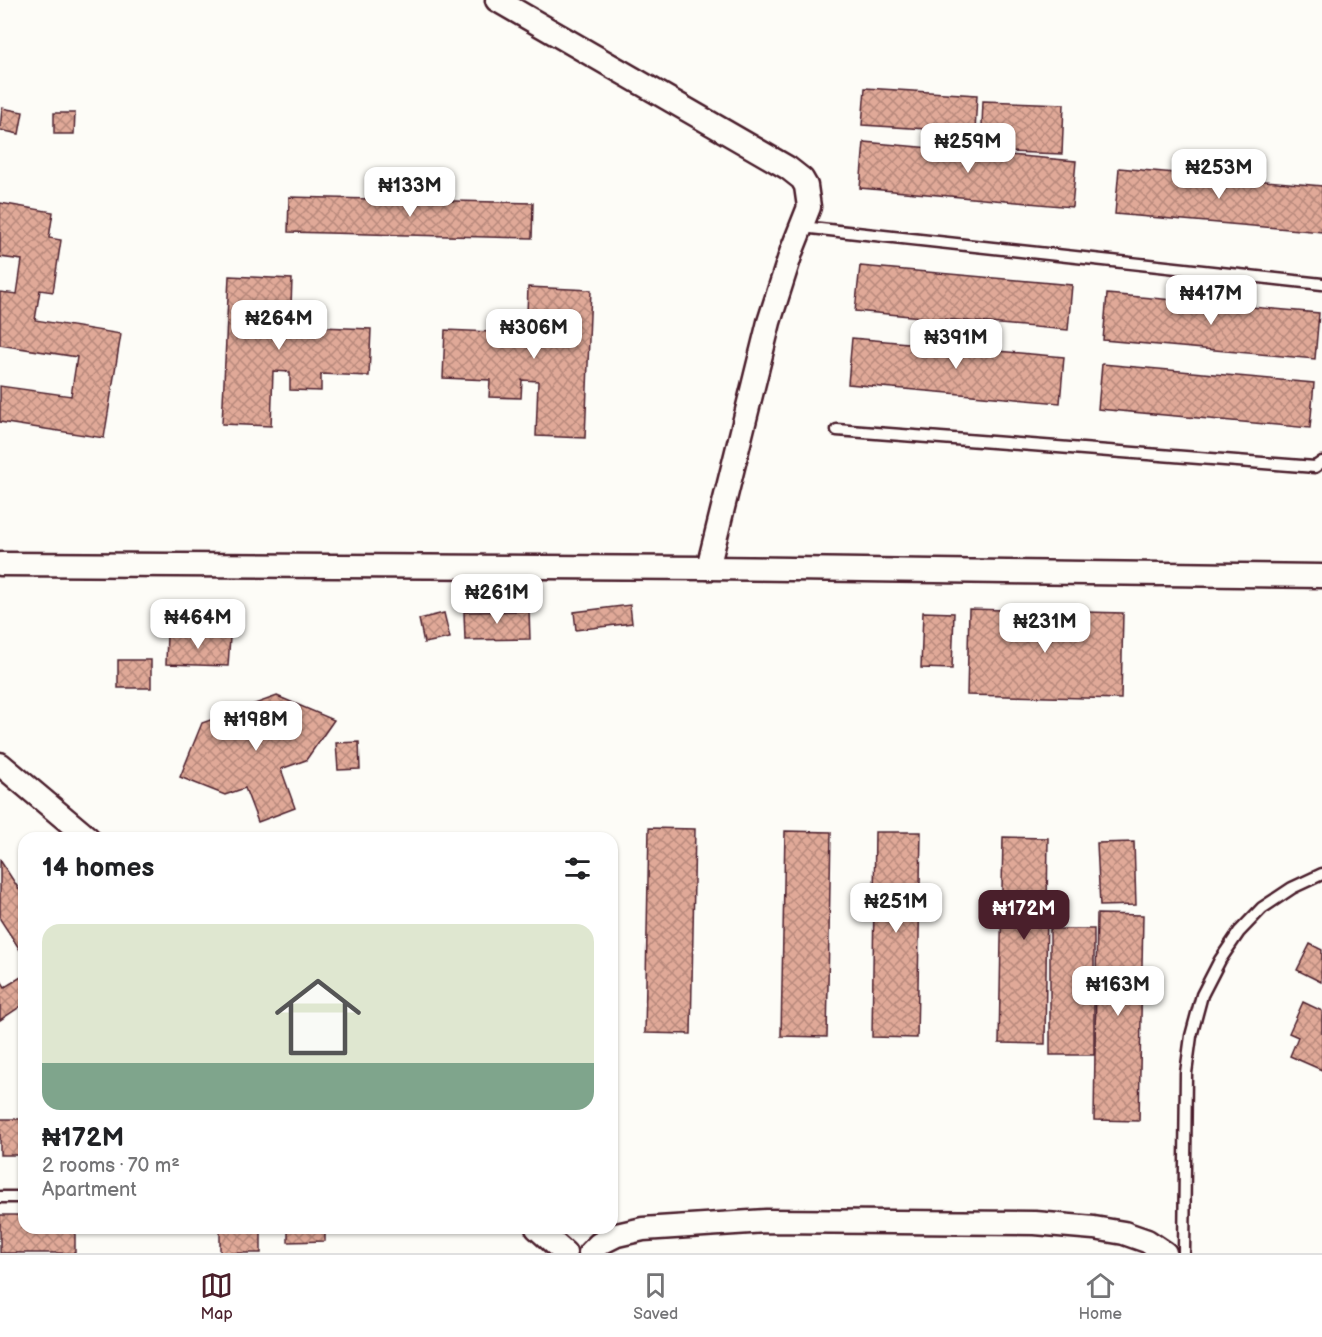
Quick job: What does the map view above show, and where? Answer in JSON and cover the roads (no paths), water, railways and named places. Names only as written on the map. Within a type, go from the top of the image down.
[{"type":"street","points":[[497,0],[788,168],[802,179],[806,186],[809,207],[792,250],[769,322],[708,568]]},
{"type":"street","points":[[0,564],[708,568],[1322,576]]},
{"type":"street","points":[[0,764],[81,832]]},
{"type":"street","points":[[590,1253],[617,1235],[643,1229],[766,1221],[1035,1223],[1124,1233],[1147,1241],[1165,1253]]},
{"type":"street","points":[[544,1234],[565,1253]]},
{"type":"lane","points":[[802,227],[1322,284]]},
{"type":"lane","points":[[837,429],[1315,467],[1322,462]]},
{"type":"lane","points":[[1184,1253],[1186,1073],[1191,1036],[1202,995],[1239,932],[1262,908],[1292,888],[1322,874]]},
{"type":"lane","points":[[0,1197],[18,1197]]}]
